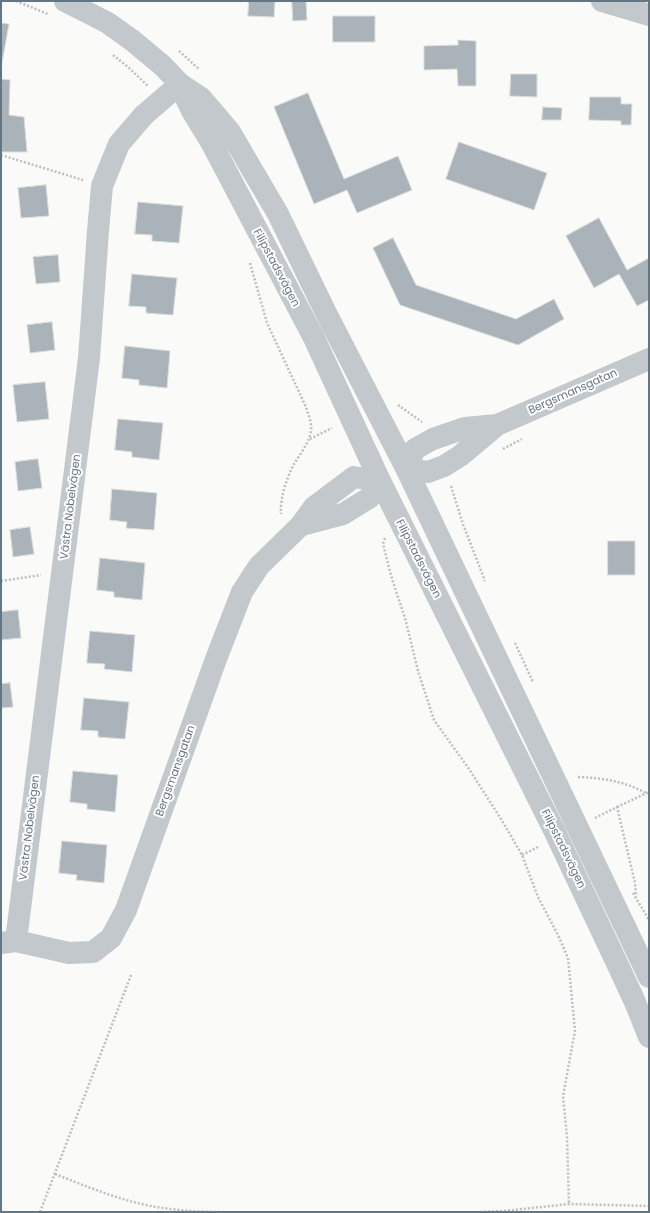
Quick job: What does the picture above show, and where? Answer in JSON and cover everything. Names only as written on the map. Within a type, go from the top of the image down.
[{"type":"street","points":[[602,1],[649,15]]},
{"type":"street","name":"Filipstadsvägen","points":[[57,8],[108,23],[133,41],[163,66],[180,84],[201,98],[230,132],[278,214],[326,313],[406,468],[649,977]]},
{"type":"street","name":"Filipstadsvägen","points":[[180,84],[192,110],[211,142],[314,338],[380,481],[554,830],[616,959],[649,1037]]},
{"type":"street","name":"Västra Nobelvägen","points":[[9,942],[63,572],[89,358],[102,186],[119,144],[144,115],[180,84]]},
{"type":"street","name":"Bergsmansgatan","points":[[497,425],[465,428],[432,439],[415,449],[406,468],[428,472],[444,466],[460,456],[497,425],[649,359]]},
{"type":"street","points":[[380,481],[406,468]]},
{"type":"street","name":"Bergsmansgatan","points":[[9,942],[69,953],[93,952],[111,938],[126,910],[216,659],[242,592],[259,566],[301,525],[314,507],[354,477],[380,481]]},
{"type":"path","points":[[16,1],[57,8]]},
{"type":"path","points":[[109,52],[128,67],[161,100]]},
{"type":"path","points":[[1,155],[102,186]]},
{"type":"path","points":[[249,260],[267,323],[306,407],[310,420],[311,429],[309,439],[286,484],[281,512],[284,540]]},
{"type":"path","points":[[309,439],[352,420]]},
{"type":"path","points":[[498,452],[525,438]]},
{"type":"path","points":[[451,486],[455,483]]},
{"type":"path","points":[[394,509],[383,544],[434,720],[469,769],[501,818],[522,855],[538,897],[568,958],[570,988],[575,1017],[575,1031],[563,1096],[567,1137],[570,1204]]},
{"type":"path","points":[[1,581],[63,572]]},
{"type":"path","points":[[572,777],[598,778],[617,781],[632,785],[648,792]]},
{"type":"path","points":[[593,819],[648,792]]},
{"type":"path","points":[[617,807],[635,883],[636,896]]},
{"type":"path","points":[[522,855],[538,847]]},
{"type":"path","points":[[40,1212],[131,975]]},
{"type":"path","points":[[55,1174],[132,1202],[164,1208],[220,1212]]},
{"type":"path","points":[[480,1212],[570,1204],[649,1206]]},
{"type":"building","points":[[249,1],[275,1],[274,17],[248,16]]},
{"type":"building","points":[[292,1],[306,1],[307,20],[293,21]]},
{"type":"building","points":[[333,16],[375,16],[375,42],[333,42]]},
{"type":"building","points":[[1,23],[9,24],[1,68]]},
{"type":"building","points":[[458,40],[476,41],[476,86],[458,86],[457,69],[424,70],[424,46],[458,45]]},
{"type":"building","points":[[511,74],[537,74],[537,97],[510,96]]},
{"type":"building","points":[[1,79],[10,80],[9,115],[24,117],[27,152],[1,152]]},
{"type":"building","points":[[308,93],[344,179],[398,156],[412,190],[357,213],[347,190],[314,204],[274,107]]},
{"type":"building","points":[[590,97],[621,97],[621,104],[632,104],[631,125],[621,125],[621,121],[589,120]]},
{"type":"building","points":[[543,107],[562,108],[561,120],[542,120]]},
{"type":"building","points":[[459,142],[547,173],[534,210],[446,179]]},
{"type":"building","points":[[46,185],[49,216],[21,218],[18,188]]},
{"type":"building","points":[[138,202],[183,206],[179,243],[152,241],[152,235],[135,234]]},
{"type":"building","points":[[599,218],[627,270],[649,258],[649,300],[637,306],[619,274],[594,288],[566,236]]},
{"type":"building","points":[[393,238],[416,285],[516,319],[554,299],[564,319],[518,345],[400,305],[373,248]]},
{"type":"building","points":[[58,255],[60,282],[36,284],[33,257]]},
{"type":"building","points":[[132,274],[177,278],[173,315],[146,313],[146,307],[129,306]]},
{"type":"building","points":[[52,322],[55,350],[30,353],[27,325]]},
{"type":"building","points":[[125,346],[170,351],[167,388],[139,385],[139,380],[122,378]]},
{"type":"building","points":[[45,382],[49,419],[17,422],[13,385]]},
{"type":"building","points":[[118,419],[163,423],[159,460],[132,457],[132,452],[115,450]]},
{"type":"building","points":[[38,459],[42,488],[18,491],[15,462]]},
{"type":"building","points":[[112,489],[157,493],[154,530],[126,528],[127,522],[110,520]]},
{"type":"building","points":[[30,527],[34,554],[13,557],[10,530]]},
{"type":"building","points":[[608,541],[635,541],[635,575],[608,575]]},
{"type":"building","points":[[100,558],[145,563],[142,600],[114,597],[114,592],[97,590]]},
{"type":"building","points":[[18,610],[21,638],[1,640],[1,612]]},
{"type":"building","points":[[90,631],[135,635],[132,672],[104,669],[105,664],[87,663]]},
{"type":"building","points":[[10,683],[13,707],[1,708],[1,684]]},
{"type":"building","points":[[84,698],[129,702],[125,739],[98,737],[98,731],[81,730]]},
{"type":"building","points":[[73,771],[118,775],[115,812],[87,809],[87,804],[70,802]]},
{"type":"building","points":[[62,841],[107,845],[104,883],[76,880],[77,875],[59,873]]}]
